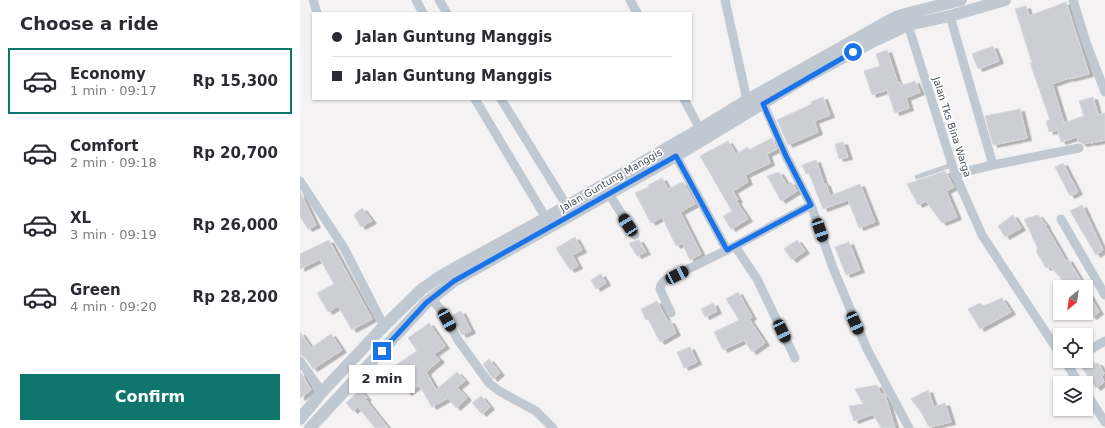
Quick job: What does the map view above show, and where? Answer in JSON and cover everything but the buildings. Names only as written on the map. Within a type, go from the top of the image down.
[{"type":"street","points":[[313,0],[317,12]]},
{"type":"street","points":[[416,0],[422,12]]},
{"type":"street","points":[[439,0],[446,12]]},
{"type":"street","points":[[630,0],[636,12]]},
{"type":"street","points":[[725,0],[747,100]]},
{"type":"street","name":"Jalan Guntung Manggis","points":[[300,419],[322,392],[384,326],[422,289],[444,274],[546,218],[700,129],[747,100],[892,19],[912,12],[961,0]]},
{"type":"street","name":"Jalan Guntung Manggis","points":[[310,428],[431,298],[454,281],[676,156],[803,80],[868,44],[908,25],[950,16],[1005,0]]},
{"type":"street","points":[[1073,0],[1086,42],[1105,92]]},
{"type":"street","points":[[950,16],[993,165]]},
{"type":"street","name":"Jalan Tks Bina Warga","points":[[908,25],[955,174],[982,235],[1053,343]]},
{"type":"street","points":[[476,100],[546,218]]},
{"type":"street","points":[[502,100],[567,206]]},
{"type":"street","points":[[685,100],[700,129]]},
{"type":"street","points":[[763,104],[786,156],[811,205],[833,268],[855,323],[867,349],[909,428]]},
{"type":"street","points":[[955,174],[1079,148]]},
{"type":"street","points":[[676,156],[731,248],[757,279],[794,358]]},
{"type":"street","points":[[300,181],[344,248],[384,326]]},
{"type":"street","points":[[608,194],[635,235]]},
{"type":"street","points":[[671,313],[660,289],[664,281],[731,248],[811,205]]},
{"type":"street","points":[[1061,219],[1105,295]]},
{"type":"street","points":[[431,298],[441,310],[458,340],[489,383],[499,391],[536,411],[553,428]]},
{"type":"street","points":[[1093,348],[1105,341]]},
{"type":"street","points":[[300,361],[322,392]]},
{"type":"street","points":[[1093,404],[1105,422]]},
{"type":"lane","points":[[917,177],[952,165]]},
{"type":"route","points":[[382,351],[431,298],[454,281],[676,156],[727,250],[811,205],[786,156],[763,104],[853,52]]}]
